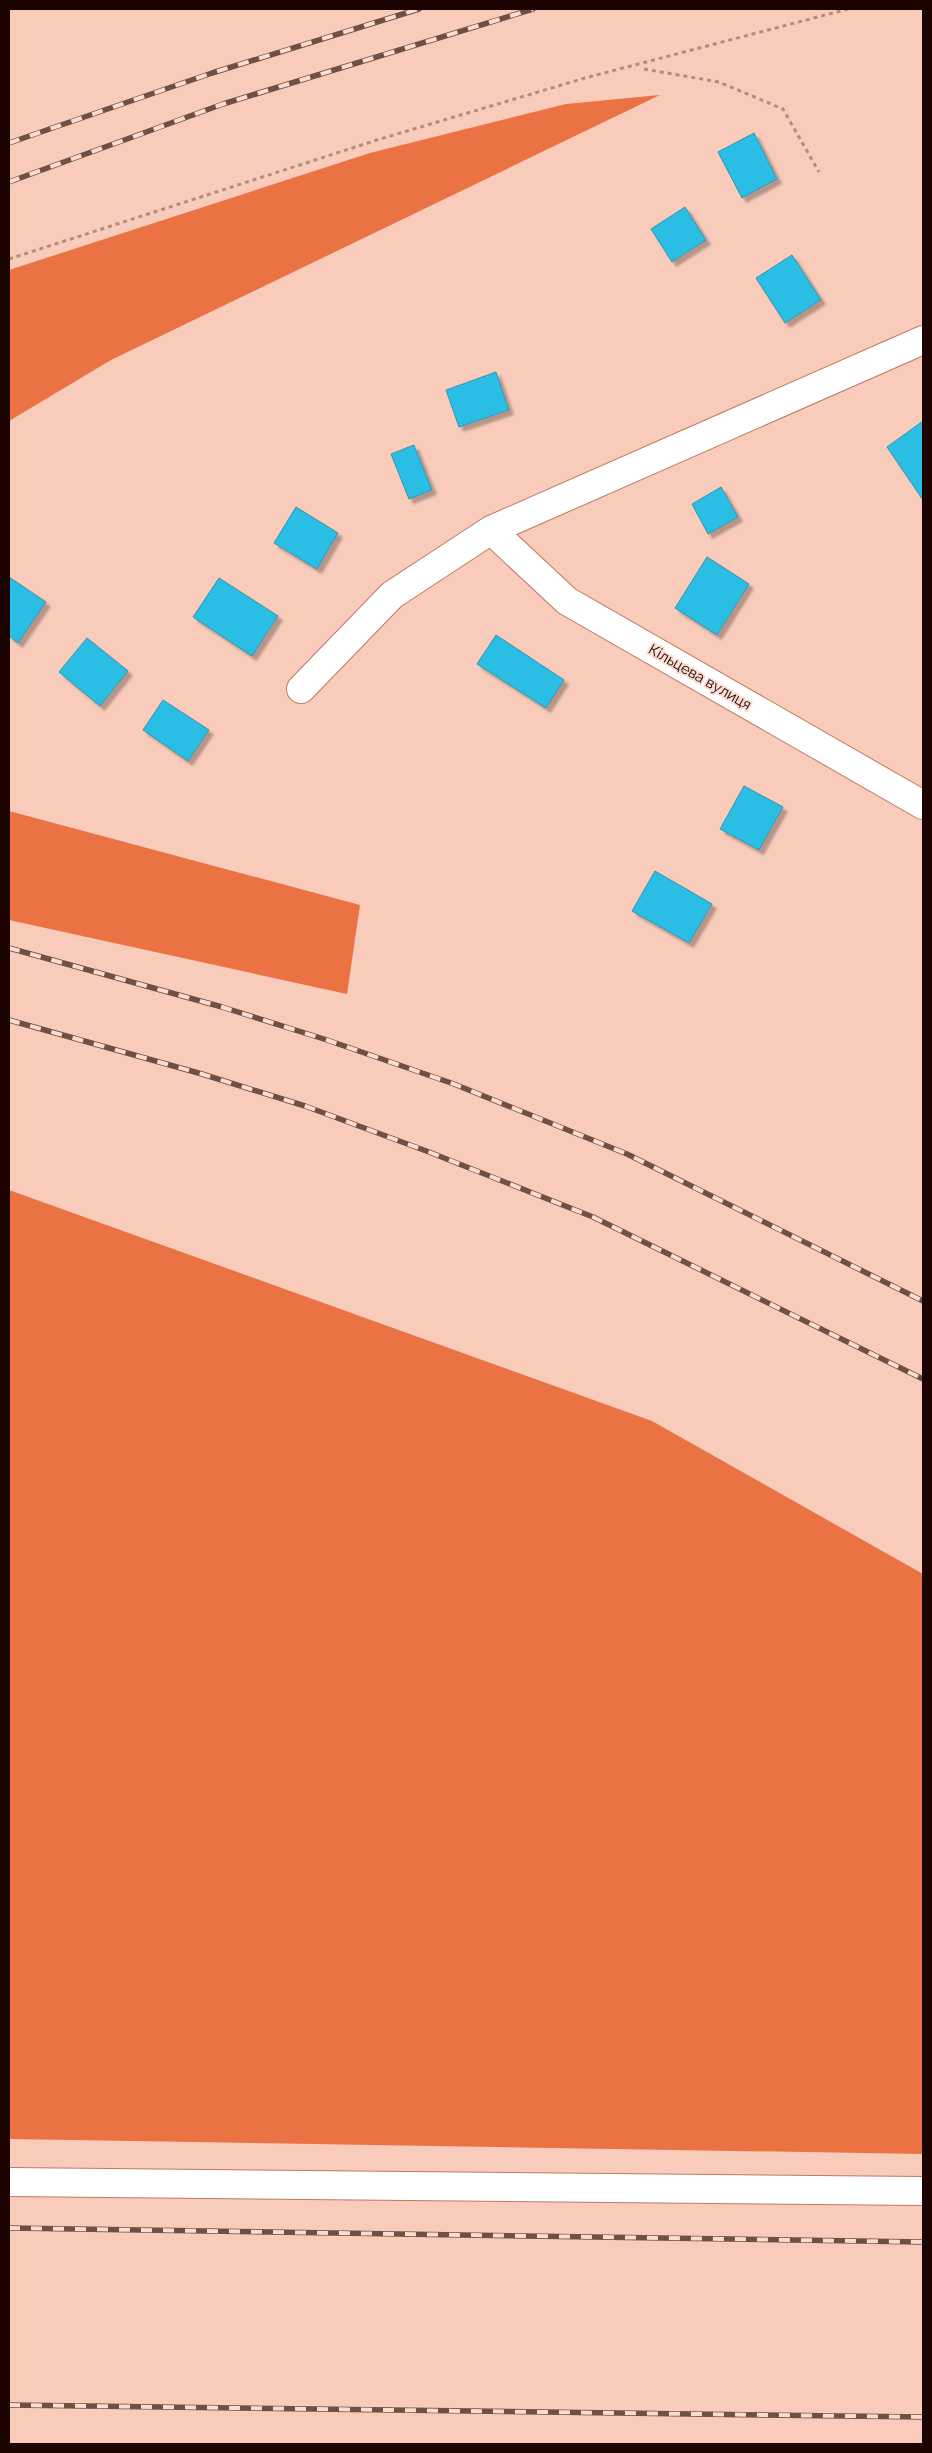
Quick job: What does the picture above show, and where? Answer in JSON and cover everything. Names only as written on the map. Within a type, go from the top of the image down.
[{"type":"street","points":[[301,689],[392,594],[491,530],[923,340]]},
{"type":"street","name":"Кільцева вулиця","points":[[491,530],[567,600],[923,805]]},
{"type":"street","points":[[9,2182],[923,2191]]},
{"type":"path","points":[[9,260],[424,126],[585,78],[848,9]]},
{"type":"path","points":[[644,69],[720,82],[783,109],[819,172]]},
{"type":"shaded area","points":[[660,95],[111,360],[9,421],[9,270],[370,153],[566,104]]},
{"type":"shaded area","points":[[9,811],[360,905],[347,994],[9,920]]},
{"type":"shaded area","points":[[9,1190],[652,1421],[923,1574],[923,2154],[9,2139]]},
{"type":"building","points":[[754,133],[777,179],[742,198],[718,152]]},
{"type":"building","points":[[685,207],[706,240],[672,262],[651,229]]},
{"type":"building","points":[[792,255],[821,300],[785,323],[756,278]]},
{"type":"building","points":[[496,372],[509,410],[459,427],[446,390]]},
{"type":"building","points":[[923,421],[923,500],[887,447]]},
{"type":"building","points":[[414,445],[432,490],[409,499],[391,454]]},
{"type":"building","points":[[721,487],[738,517],[708,534],[692,504]]},
{"type":"building","points":[[296,507],[338,533],[317,569],[274,543]]},
{"type":"building","points":[[707,557],[749,584],[717,635],[675,608]]},
{"type":"building","points":[[9,577],[46,602],[18,643],[9,636]]},
{"type":"building","points":[[219,578],[278,616],[252,656],[193,617]]},
{"type":"building","points":[[496,635],[564,680],[546,708],[477,664]]},
{"type":"building","points":[[87,638],[128,671],[100,706],[59,672]]},
{"type":"building","points":[[163,700],[209,730],[188,761],[143,730]]},
{"type":"building","points":[[744,786],[783,807],[759,850],[720,829]]},
{"type":"building","points":[[655,871],[712,904],[689,943],[632,911]]},
{"type":"railway","points":[[9,143],[212,73],[419,9]]},
{"type":"railway","points":[[9,182],[223,104],[533,9]]},
{"type":"railway","points":[[9,948],[222,1007],[327,1040],[454,1084],[627,1154],[923,1301]]},
{"type":"railway","points":[[9,1020],[202,1074],[305,1106],[429,1152],[593,1217],[923,1379]]},
{"type":"railway","points":[[9,2228],[923,2242]]},
{"type":"railway","points":[[9,2405],[923,2417]]}]
